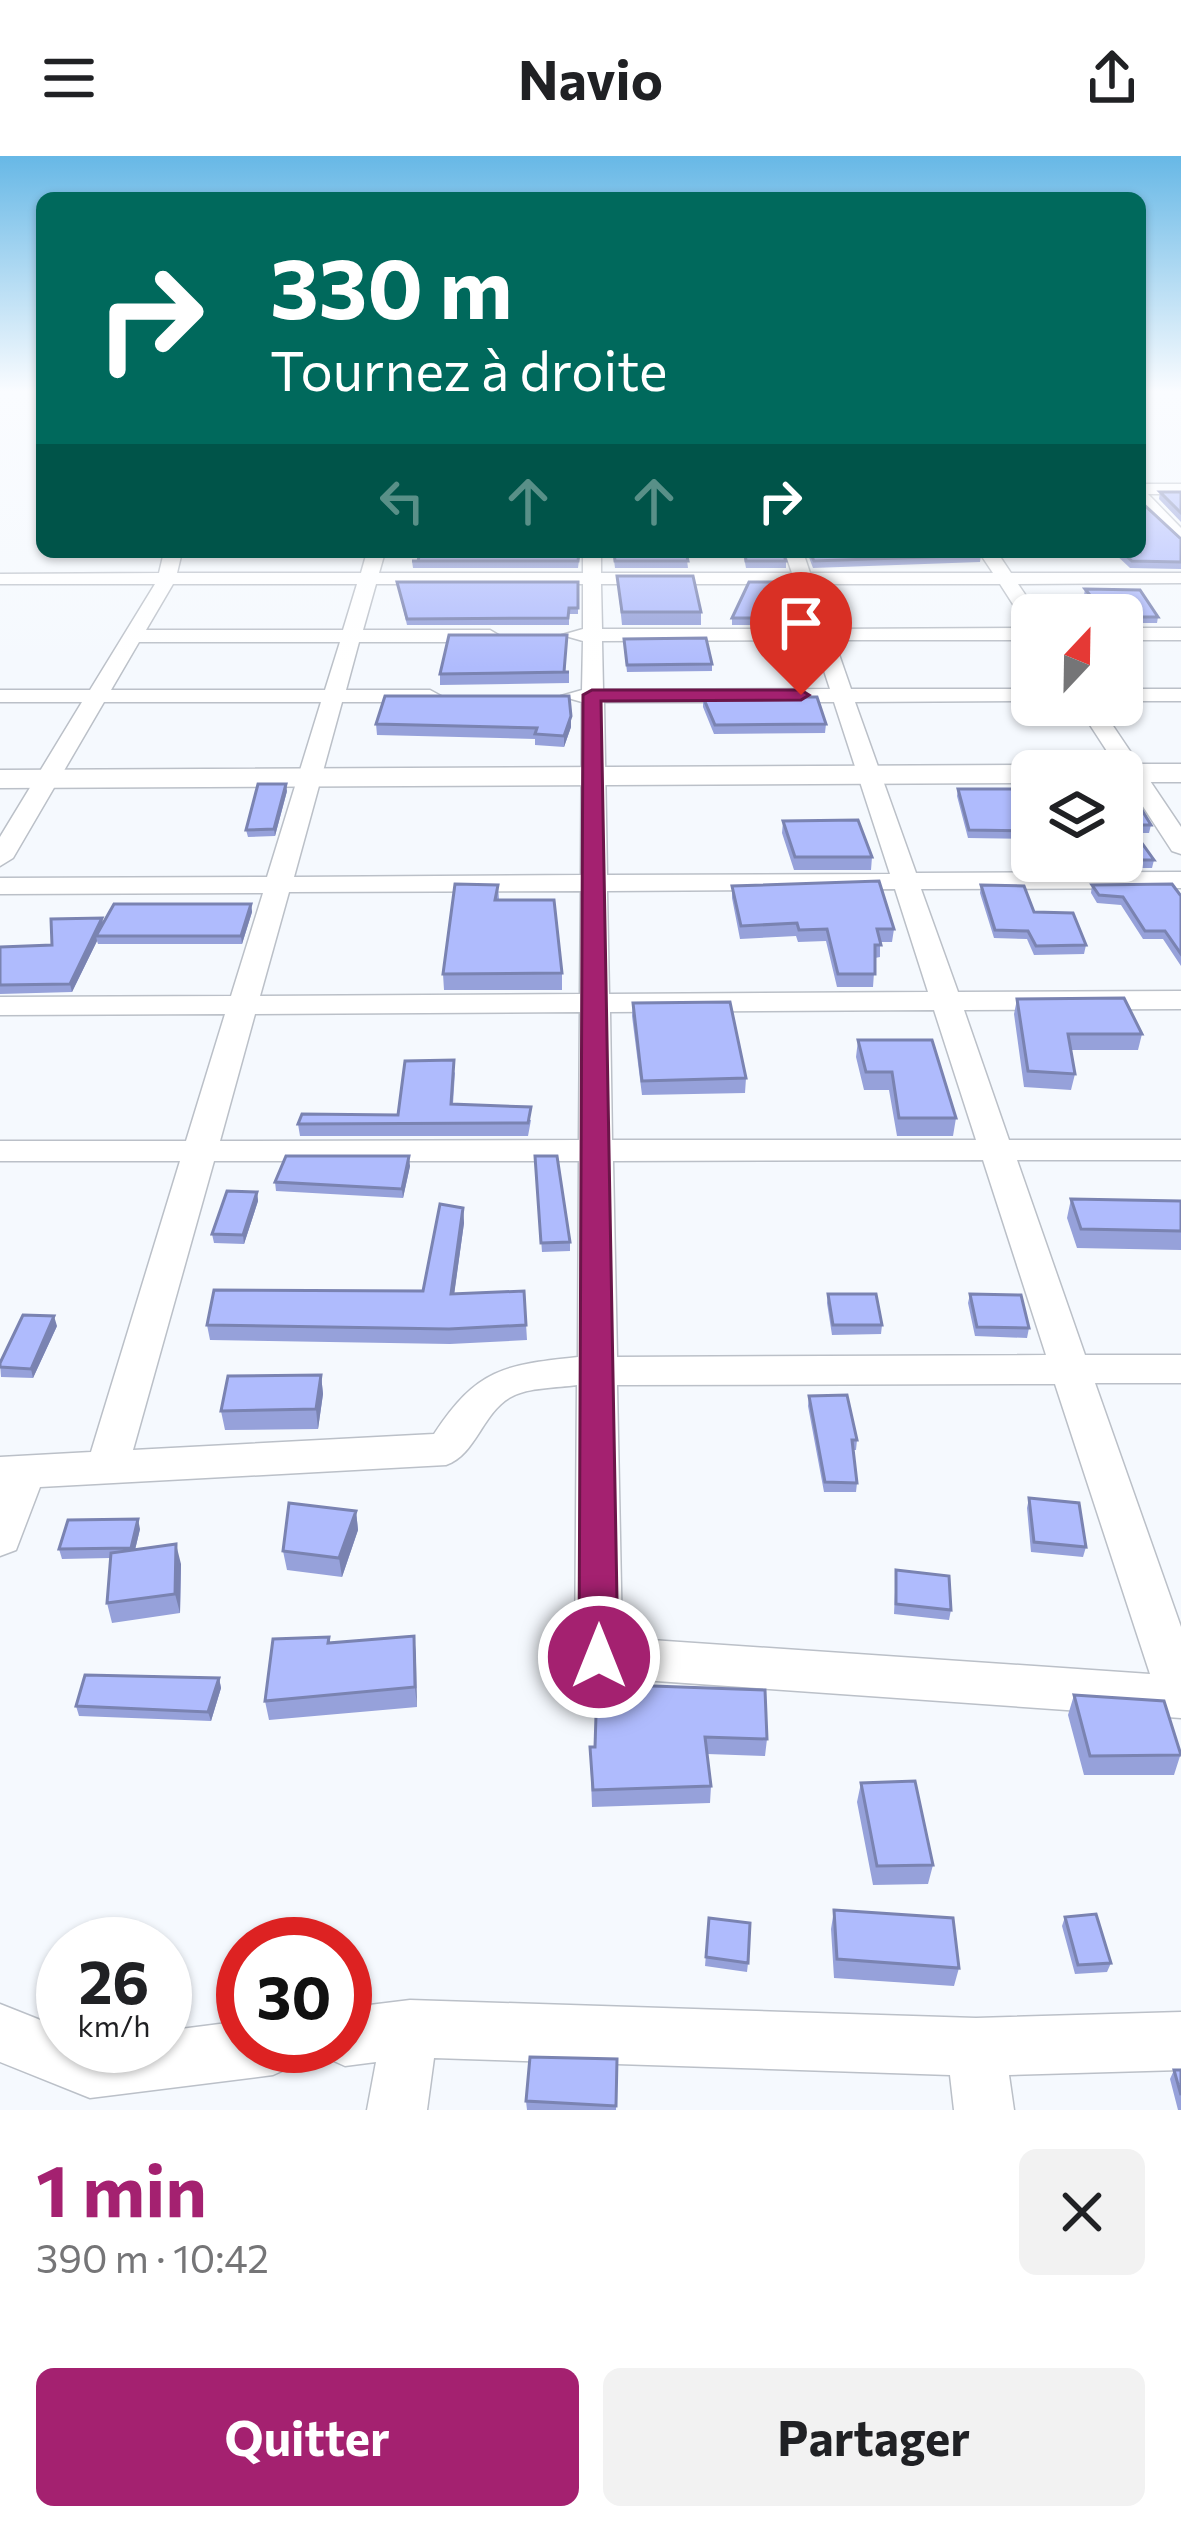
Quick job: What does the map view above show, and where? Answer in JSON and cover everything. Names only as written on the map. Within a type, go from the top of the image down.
[{"type":"street","points":[[1146,491],[1181,489]]},
{"type":"street","points":[[1146,497],[1179,533]]},
{"type":"street","points":[[1146,530],[1179,533]]},
{"type":"street","points":[[0,858],[167,579],[172,558]]},
{"type":"street","points":[[992,558],[1016,594]]},
{"type":"street","points":[[5,581],[52,560]]},
{"type":"street","points":[[107,1467],[372,565]]},
{"type":"street","points":[[5,581],[167,579],[372,565],[798,565],[1005,578],[1181,578]]},
{"type":"street","points":[[592,565],[599,1657],[1181,1696],[1170,1634],[1070,1369],[798,565]]},
{"type":"street","points":[[548,635],[1011,634]]},
{"type":"street","points":[[1143,634],[1181,634]]},
{"type":"street","points":[[133,636],[504,636]]},
{"type":"street","points":[[545,696],[1011,695]]},
{"type":"street","points":[[1143,695],[1181,695]]},
{"type":"street","points":[[0,696],[451,696]]},
{"type":"street","points":[[1143,773],[1181,772]]},
{"type":"street","points":[[0,779],[1011,774]]},
{"type":"street","points":[[1143,795],[1181,846]]},
{"type":"street","points":[[0,886],[1181,880]]},
{"type":"street","points":[[0,1006],[1181,1000]]},
{"type":"street","points":[[0,1150],[1181,1150]]},
{"type":"street","points":[[0,1538],[12,1472],[446,1448],[473,1405],[501,1380],[597,1371],[1181,1369]]},
{"type":"street","points":[[397,2110],[410,2029]]},
{"type":"street","points":[[372,2034],[410,2029],[976,2047],[1181,2042]]},
{"type":"street","points":[[0,2033],[90,2068],[216,2053]]},
{"type":"street","points":[[976,2047],[984,2110]]},
{"type":"building","points":[[1160,492],[1181,492],[1181,513]]},
{"type":"building","points":[[1146,507],[1181,539],[1181,562],[1129,558],[1146,558]]},
{"type":"building","points":[[578,558],[578,561],[418,561]]},
{"type":"building","points":[[615,558],[688,561],[615,561]]},
{"type":"building","points":[[746,558],[786,561],[746,561]]},
{"type":"building","points":[[813,558],[898,558],[814,561]]},
{"type":"building","points":[[617,576],[693,576],[701,612],[622,612]]},
{"type":"building","points":[[397,582],[578,582],[578,608],[569,608],[568,618],[407,619]]},
{"type":"building","points":[[749,582],[791,582],[787,590],[793,618],[732,618]]},
{"type":"building","points":[[1085,589],[1140,590],[1143,594],[1089,594]]},
{"type":"building","points":[[1143,594],[1158,617],[1143,617]]},
{"type":"building","points":[[449,635],[567,635],[564,672],[569,672],[440,674]]},
{"type":"building","points":[[706,638],[712,664],[627,665],[624,639]]},
{"type":"building","points":[[385,696],[569,696],[571,716],[564,736],[535,734],[537,728],[376,724]]},
{"type":"building","points":[[703,697],[817,697],[826,724],[715,725]]},
{"type":"building","points":[[258,784],[286,784],[274,829],[246,830]]},
{"type":"building","points":[[958,789],[1011,789],[1011,831],[969,830]]},
{"type":"building","points":[[858,820],[872,857],[795,857],[783,821]]},
{"type":"building","points":[[879,881],[894,929],[877,929],[881,945],[875,945],[875,974],[838,974],[827,929],[799,930],[797,923],[741,926],[732,886]]},
{"type":"building","points":[[455,884],[498,885],[495,900],[554,900],[562,973],[443,974]]},
{"type":"building","points":[[1172,884],[1181,896],[1181,954],[1165,931],[1145,931],[1123,897],[1099,895],[1092,885]]},
{"type":"building","points":[[981,885],[1024,886],[1034,912],[1073,913],[1086,945],[1036,946],[1028,931],[995,930]]},
{"type":"building","points":[[114,904],[251,904],[241,936],[96,936]]},
{"type":"building","points":[[102,918],[70,984],[0,985],[0,947],[52,945],[51,919]]},
{"type":"building","points":[[1124,998],[1142,1034],[1068,1034],[1075,1074],[1028,1071],[1017,999]]},
{"type":"building","points":[[730,1002],[746,1078],[642,1081],[633,1003]]},
{"type":"building","points":[[858,1040],[932,1040],[956,1118],[899,1118],[892,1072],[866,1072]]},
{"type":"building","points":[[454,1060],[451,1104],[531,1107],[528,1123],[298,1124],[302,1114],[398,1115],[405,1061]]},
{"type":"building","points":[[286,1156],[409,1156],[402,1189],[275,1182]]},
{"type":"building","points":[[535,1156],[557,1156],[570,1242],[541,1243]]},
{"type":"building","points":[[227,1191],[257,1192],[243,1235],[212,1234]]},
{"type":"building","points":[[1071,1199],[1181,1201],[1181,1231],[1081,1229]]},
{"type":"building","points":[[440,1204],[463,1208],[451,1294],[524,1291],[526,1325],[449,1329],[207,1325],[214,1290],[423,1291]]},
{"type":"building","points":[[828,1294],[876,1294],[882,1325],[833,1325]]},
{"type":"building","points":[[970,1294],[1021,1295],[1029,1328],[977,1327]]},
{"type":"building","points":[[23,1315],[54,1316],[31,1369],[0,1367],[0,1363]]},
{"type":"building","points":[[321,1375],[316,1409],[221,1411],[228,1376]]},
{"type":"building","points":[[847,1395],[857,1440],[852,1440],[857,1483],[825,1482],[809,1396]]},
{"type":"building","points":[[1029,1498],[1079,1503],[1086,1547],[1034,1542]]},
{"type":"building","points":[[289,1503],[356,1511],[339,1558],[283,1551]]},
{"type":"building","points":[[138,1519],[131,1548],[59,1549],[68,1520]]},
{"type":"building","points":[[176,1544],[175,1594],[107,1603],[111,1553]]},
{"type":"building","points":[[896,1570],[949,1576],[951,1610],[896,1604]]},
{"type":"building","points":[[414,1636],[415,1687],[265,1701],[273,1639],[329,1637],[328,1643]]},
{"type":"building","points":[[85,1675],[219,1678],[208,1712],[76,1706]]},
{"type":"building","points":[[597,1684],[765,1690],[767,1739],[705,1737],[711,1786],[593,1790],[590,1747],[595,1747]]},
{"type":"building","points":[[1074,1695],[1164,1701],[1181,1755],[1090,1756]]},
{"type":"building","points":[[915,1781],[933,1865],[877,1866],[861,1783]]},
{"type":"building","points":[[834,1910],[953,1918],[959,1968],[837,1959]]},
{"type":"building","points":[[1096,1914],[1111,1963],[1078,1965],[1065,1917]]},
{"type":"building","points":[[709,1918],[750,1923],[748,1963],[706,1957]]},
{"type":"building","points":[[530,2057],[617,2059],[616,2106],[526,2101]]},
{"type":"route","points":[[599,1657],[592,695],[801,695]]}]
